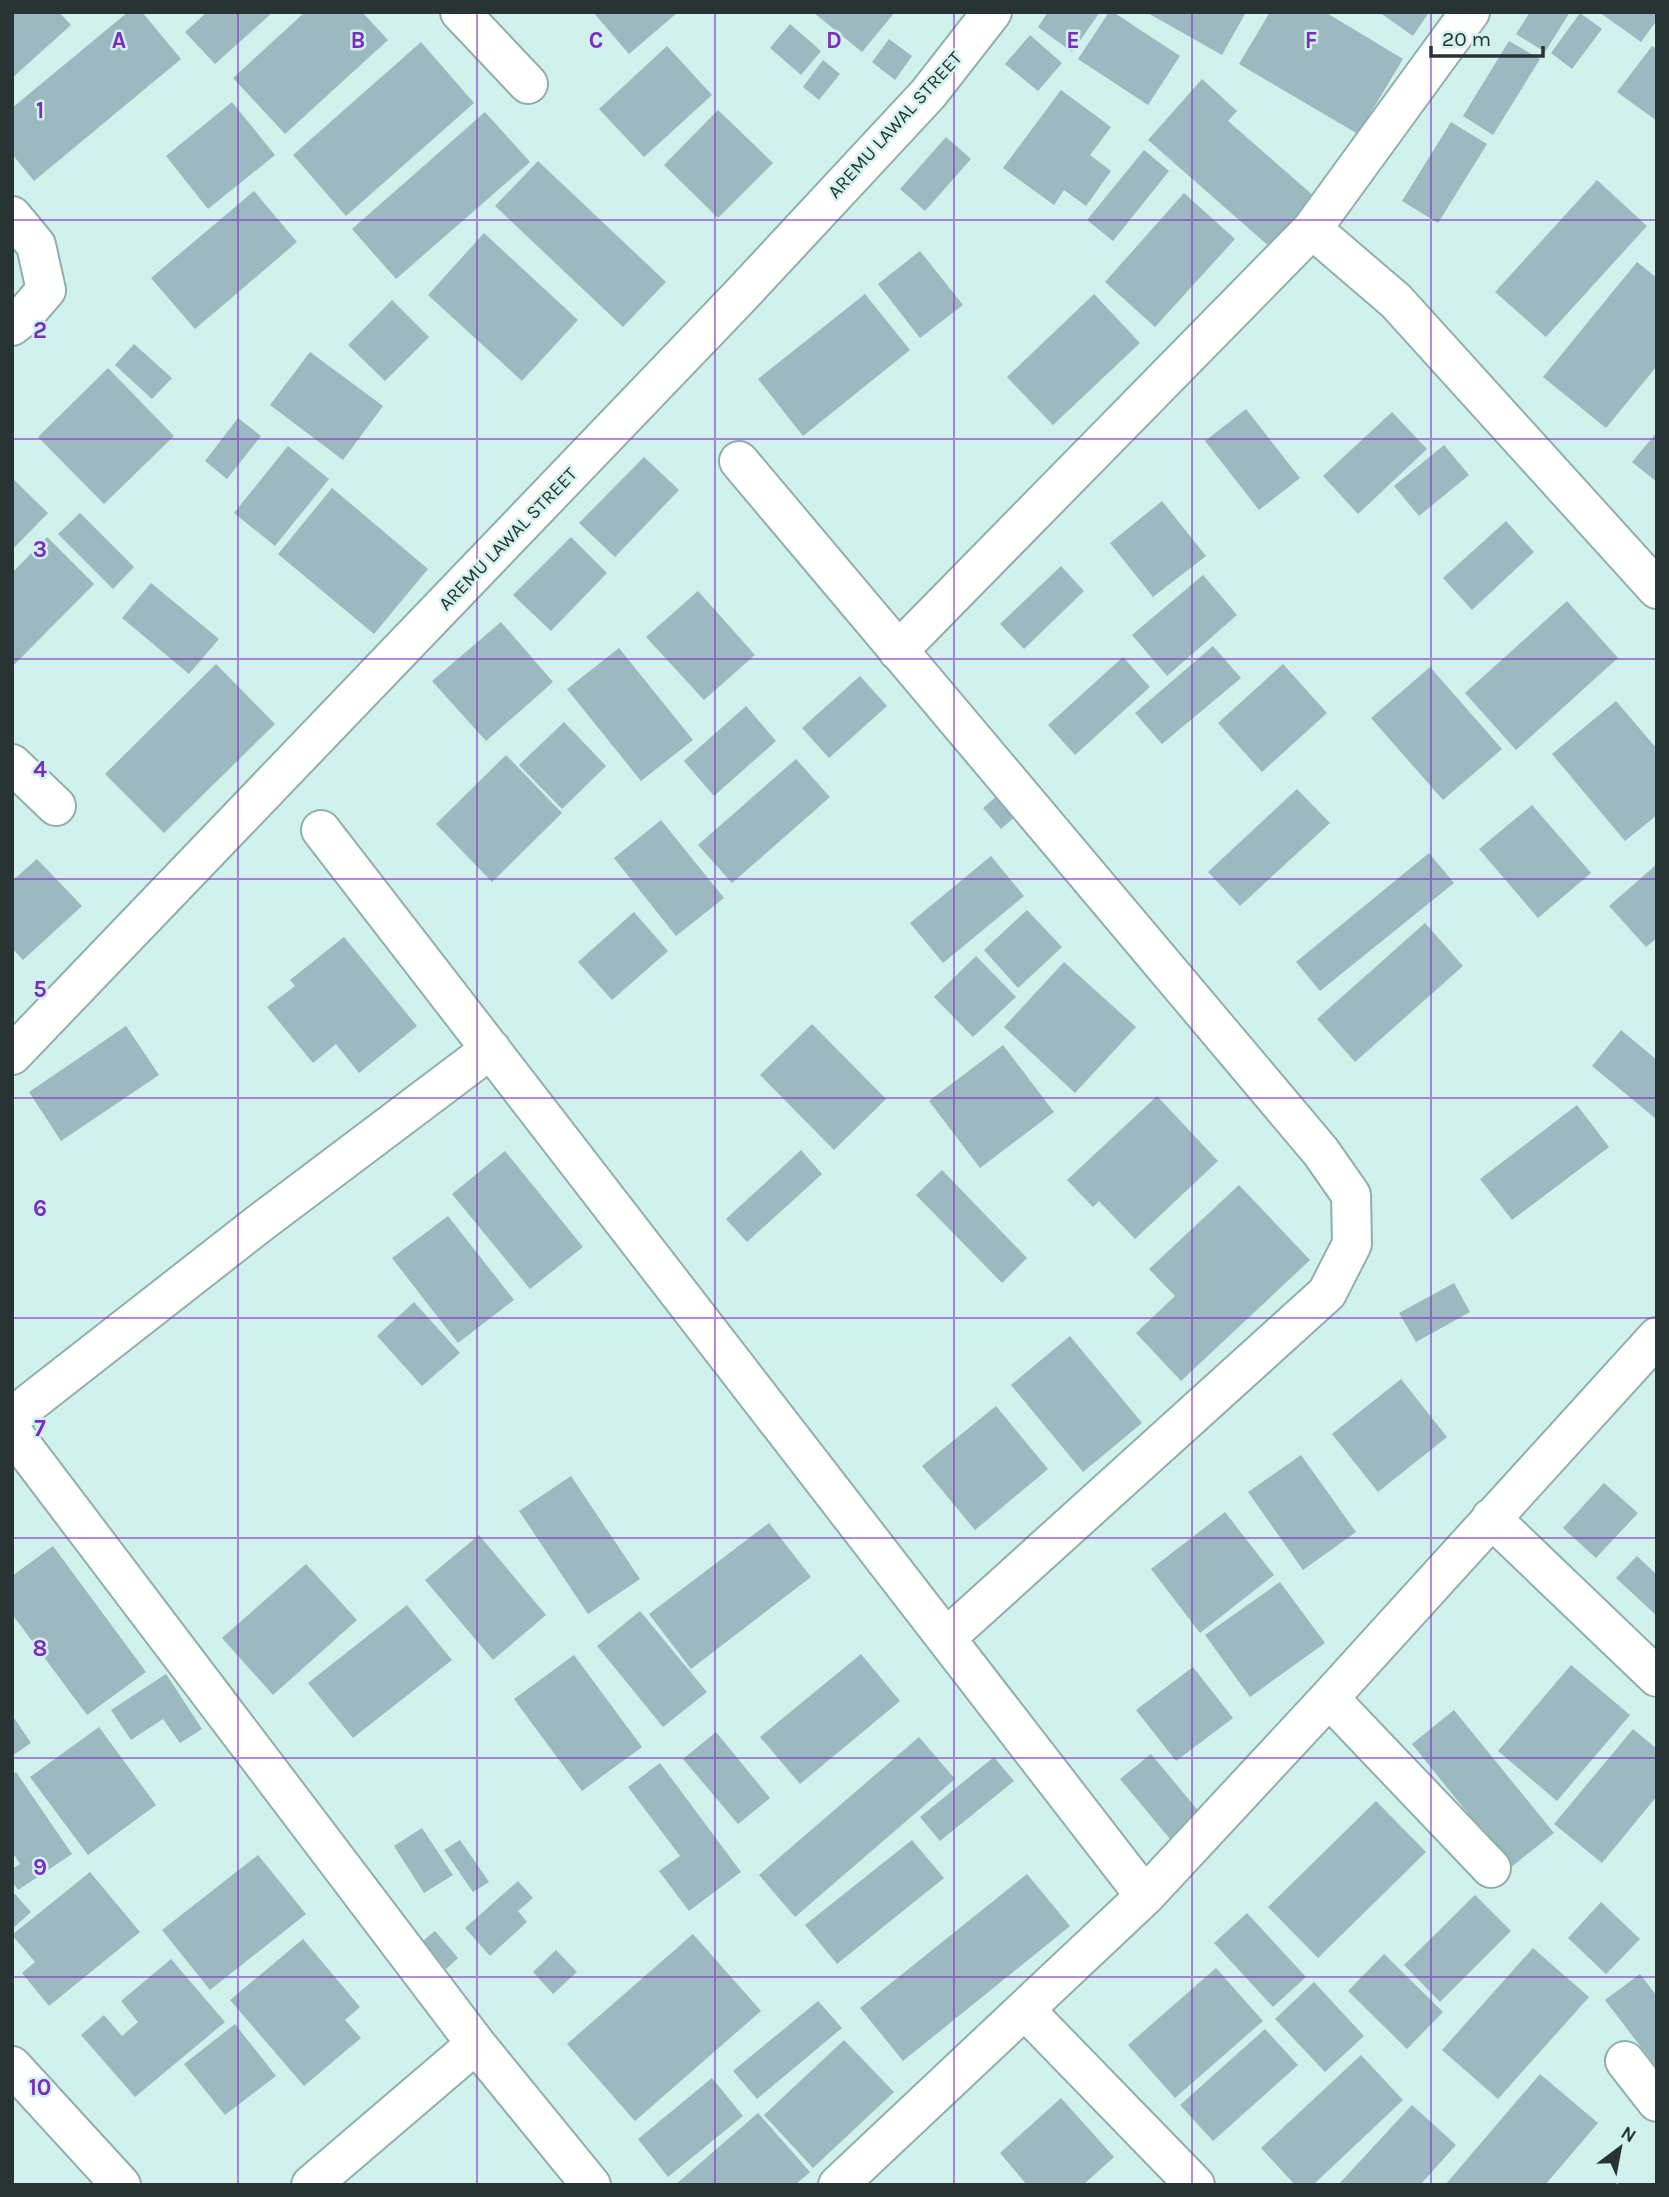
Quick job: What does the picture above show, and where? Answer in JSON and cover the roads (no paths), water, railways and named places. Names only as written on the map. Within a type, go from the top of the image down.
[{"type":"street","points":[[460,12],[528,84]]},
{"type":"street","name":"AREMU LAWAL STREET","points":[[12,1055],[741,295],[928,94],[992,12]]},
{"type":"street","points":[[898,650],[1312,229],[1470,12]]},
{"type":"street","points":[[12,216],[36,245],[46,290],[12,326]]},
{"type":"street","points":[[1312,229],[1396,301],[1657,589]]},
{"type":"street","points":[[739,461],[1321,1152],[1351,1195],[1352,1244],[1326,1293],[946,1637]]},
{"type":"street","points":[[12,764],[56,806]]},
{"type":"street","points":[[321,830],[1145,1896]]},
{"type":"street","points":[[12,1417],[260,1223],[491,1049]]},
{"type":"street","points":[[838,2185],[1145,1896],[1657,1337]]},
{"type":"street","points":[[12,1432],[476,2044],[591,2185]]},
{"type":"street","points":[[1491,1518],[1657,1677]]},
{"type":"street","points":[[1329,1698],[1490,1868]]},
{"type":"street","points":[[1025,2010],[1195,2185]]},
{"type":"street","points":[[311,2185],[476,2044]]},
{"type":"street","points":[[1625,2061],[1657,2102]]},
{"type":"street","points":[[12,2066],[121,2185]]}]
